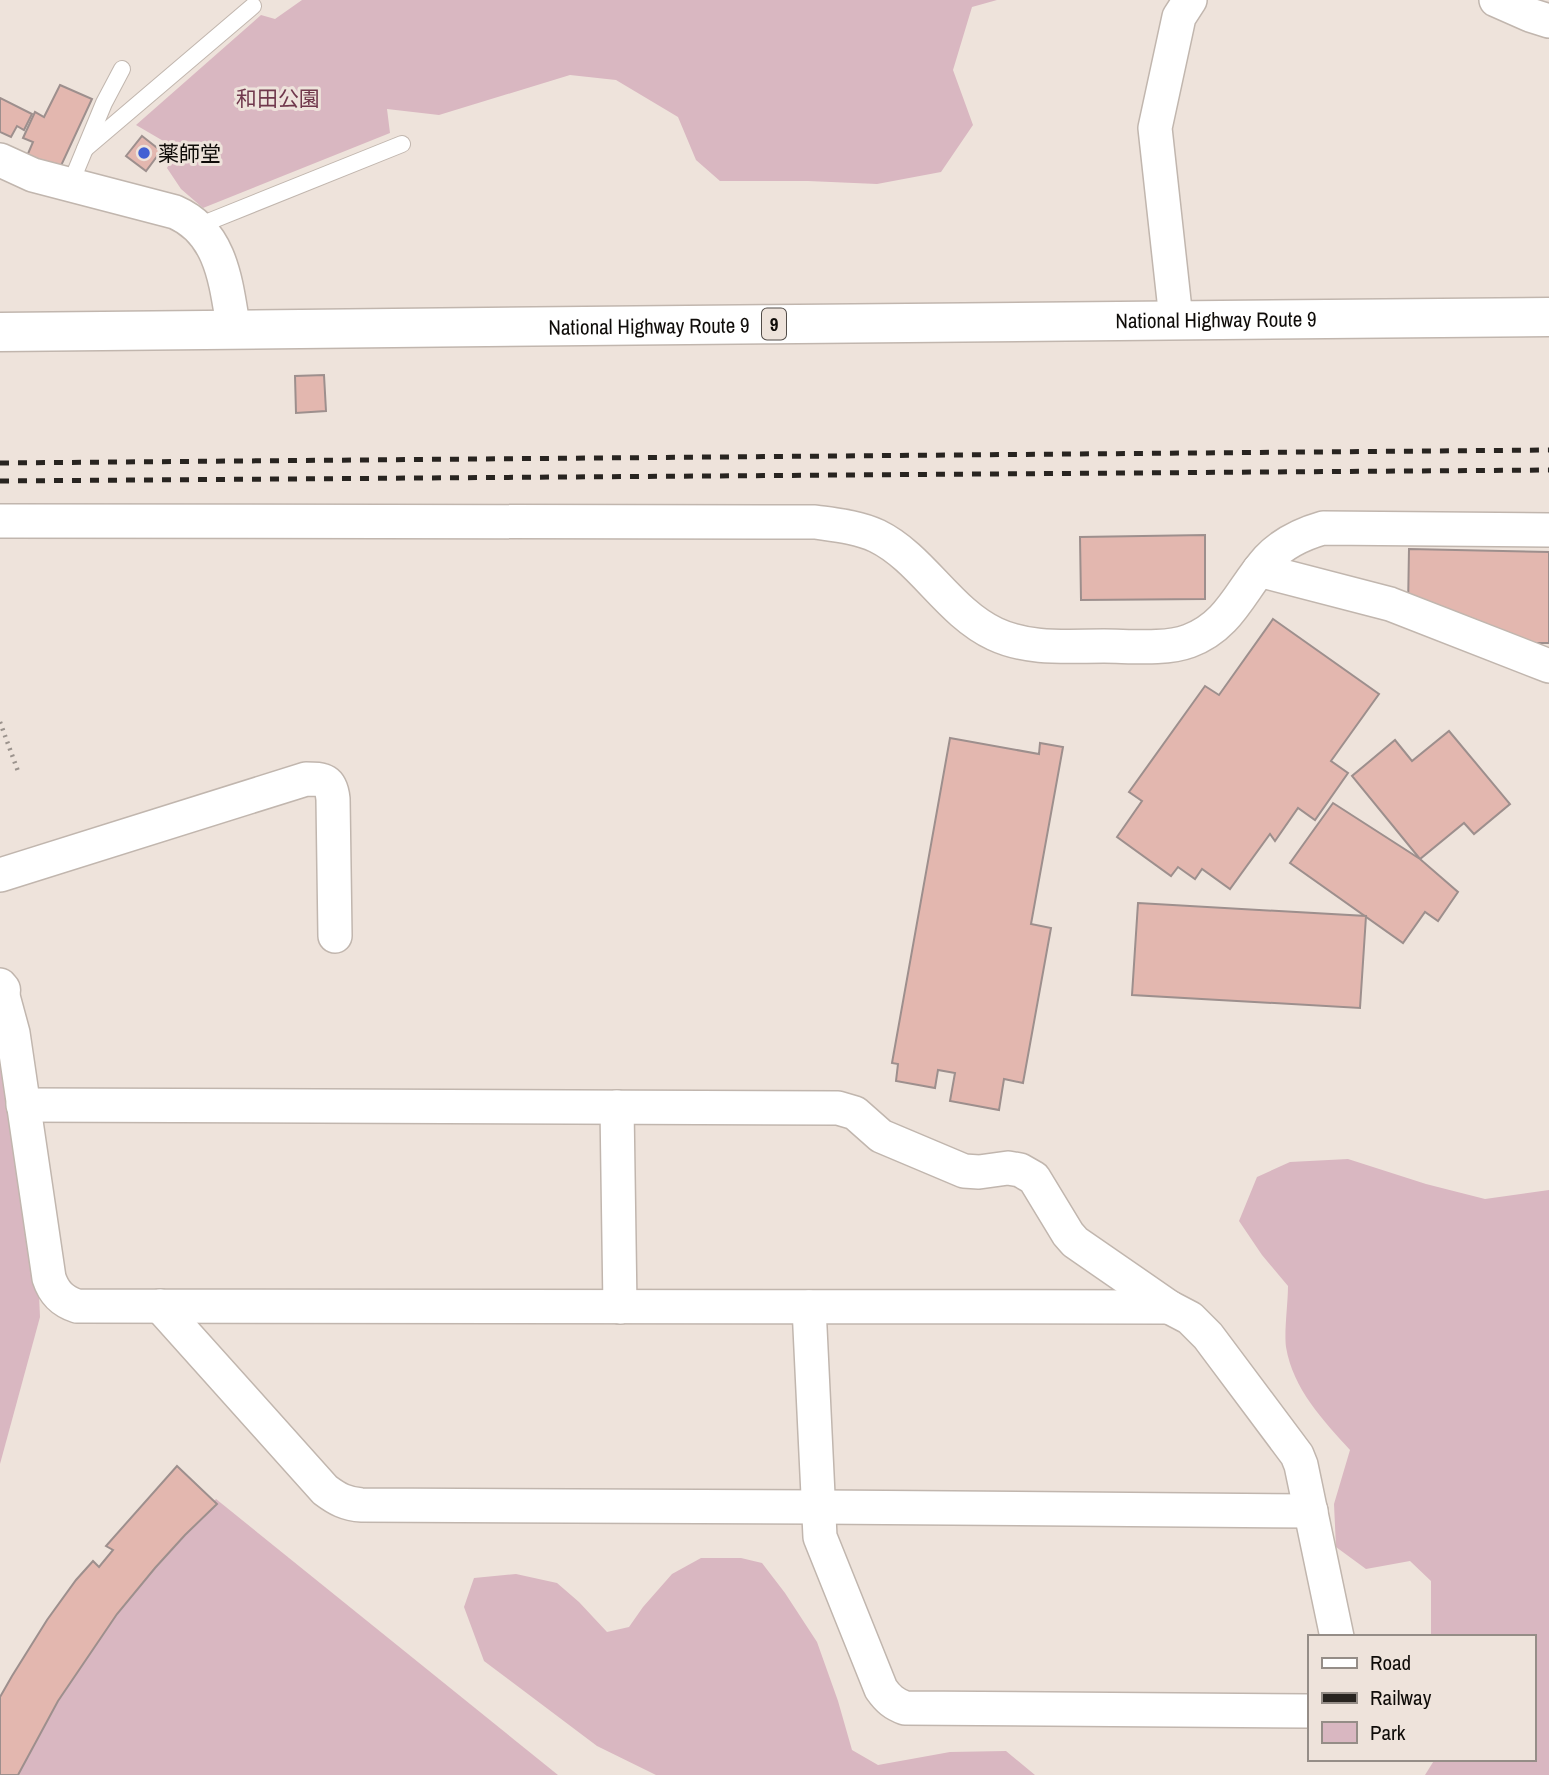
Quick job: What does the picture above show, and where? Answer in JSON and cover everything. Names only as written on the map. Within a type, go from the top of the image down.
[{"type":"highway","name":"National Highway Route 9","points":[[0,332],[1549,317]]},
{"type":"street","points":[[1176,319],[1155,128],[1179,17],[1190,0]]},
{"type":"street","points":[[1496,0],[1549,21]]},
{"type":"street","points":[[0,160],[33,175],[175,212],[188,218],[207,237],[220,261],[234,331]]},
{"type":"street","points":[[0,520],[815,522],[850,527],[877,536],[898,550],[971,619],[994,634],[1017,643],[1044,646],[1186,643],[1202,636],[1227,617],[1269,558],[1307,533],[1322,528],[1549,530]]},
{"type":"street","points":[[1259,570],[1390,604],[1549,666]]},
{"type":"street","points":[[0,876],[306,779],[319,779],[328,782],[332,790],[335,936]]},
{"type":"street","points":[[0,989],[13,1034],[49,1278],[59,1297],[77,1306],[1169,1307]]},
{"type":"street","points":[[23,1105],[838,1108],[855,1113],[881,1136],[964,1171],[1008,1168],[1020,1170],[1034,1178],[1075,1242],[1169,1307],[1190,1318],[1208,1336],[1297,1455],[1337,1635]]},
{"type":"street","points":[[617,1107],[620,1307]]},
{"type":"street","points":[[160,1306],[325,1490],[347,1504],[1311,1511]]},
{"type":"street","points":[[809,1307],[820,1536],[881,1689],[894,1704],[905,1708],[1308,1711]]},
{"type":"lane","points":[[85,149],[253,6]]},
{"type":"lane","points":[[70,186],[122,69]]},
{"type":"lane","points":[[198,226],[402,144]]},
{"type":"path","points":[[0,722],[19,774]]},
{"type":"green space","name":"和田公園","points":[[302,0],[997,0],[972,7],[953,70],[973,125],[941,172],[877,184],[720,181],[696,160],[678,117],[616,80],[570,75],[439,115],[387,109],[390,133],[203,208],[181,189],[167,168],[177,149],[136,125],[261,15],[275,19]]},
{"type":"green space","points":[[0,1050],[39,1294],[40,1317],[0,1464]]},
{"type":"green space","points":[[1348,1159],[1426,1184],[1485,1199],[1549,1190],[1549,1775],[1425,1775],[1434,1761],[1535,1761],[1535,1635],[1431,1635],[1431,1581],[1410,1561],[1366,1569],[1336,1547],[1334,1504],[1350,1450],[1310,1403],[1295,1377],[1285,1334],[1288,1286],[1262,1255],[1239,1221],[1257,1177],[1290,1162]]},
{"type":"green space","points":[[216,1499],[558,1775],[14,1775],[101,1628],[163,1554]]},
{"type":"green space","points":[[701,1558],[741,1558],[762,1563],[817,1642],[852,1750],[878,1765],[950,1752],[1006,1751],[1035,1775],[656,1775],[597,1746],[484,1661],[464,1607],[474,1578],[516,1574],[557,1583],[607,1632],[629,1627],[672,1574]]},
{"type":"building","points":[[60,85],[92,99],[59,170],[27,156],[33,142],[23,138],[35,112],[44,117]]},
{"type":"building","points":[[0,98],[32,114],[24,130],[17,126],[11,137],[0,132]]},
{"type":"building","name":"薬師堂","points":[[142,136],[161,151],[146,171],[126,156]]},
{"type":"building","points":[[324,375],[326,411],[296,413],[295,376]]},
{"type":"building","points":[[1205,535],[1205,599],[1081,600],[1080,537]]},
{"type":"building","points":[[1409,549],[1549,552],[1549,643],[1528,643],[1408,608]]},
{"type":"building","points":[[1273,619],[1379,694],[1331,761],[1348,773],[1315,820],[1298,808],[1275,841],[1270,834],[1230,889],[1202,869],[1195,879],[1178,867],[1171,876],[1117,837],[1142,801],[1129,792],[1205,686],[1219,695]]},
{"type":"building","points":[[1449,731],[1510,804],[1474,834],[1464,823],[1420,859],[1352,776],[1395,740],[1412,761]]},
{"type":"building","points":[[950,738],[1039,754],[1040,743],[1063,747],[1031,924],[1051,928],[1023,1083],[1004,1079],[999,1110],[950,1101],[955,1073],[938,1070],[935,1088],[896,1081],[898,1064],[892,1063]]},
{"type":"building","points":[[1333,803],[1420,859],[1458,892],[1438,921],[1425,912],[1403,943],[1290,863]]},
{"type":"building","points":[[1138,903],[1366,916],[1360,1008],[1132,995]]},
{"type":"building","points":[[177,1466],[217,1504],[155,1568],[117,1614],[58,1701],[18,1775],[0,1775],[0,1697],[12,1676],[76,1580],[93,1561],[99,1567],[113,1550],[106,1546]]},
{"type":"railway","points":[[0,463],[1549,450]]},
{"type":"railway","points":[[0,481],[1549,470]]},
{"type":"place","name":"薬師堂","points":[[144,153]]}]
